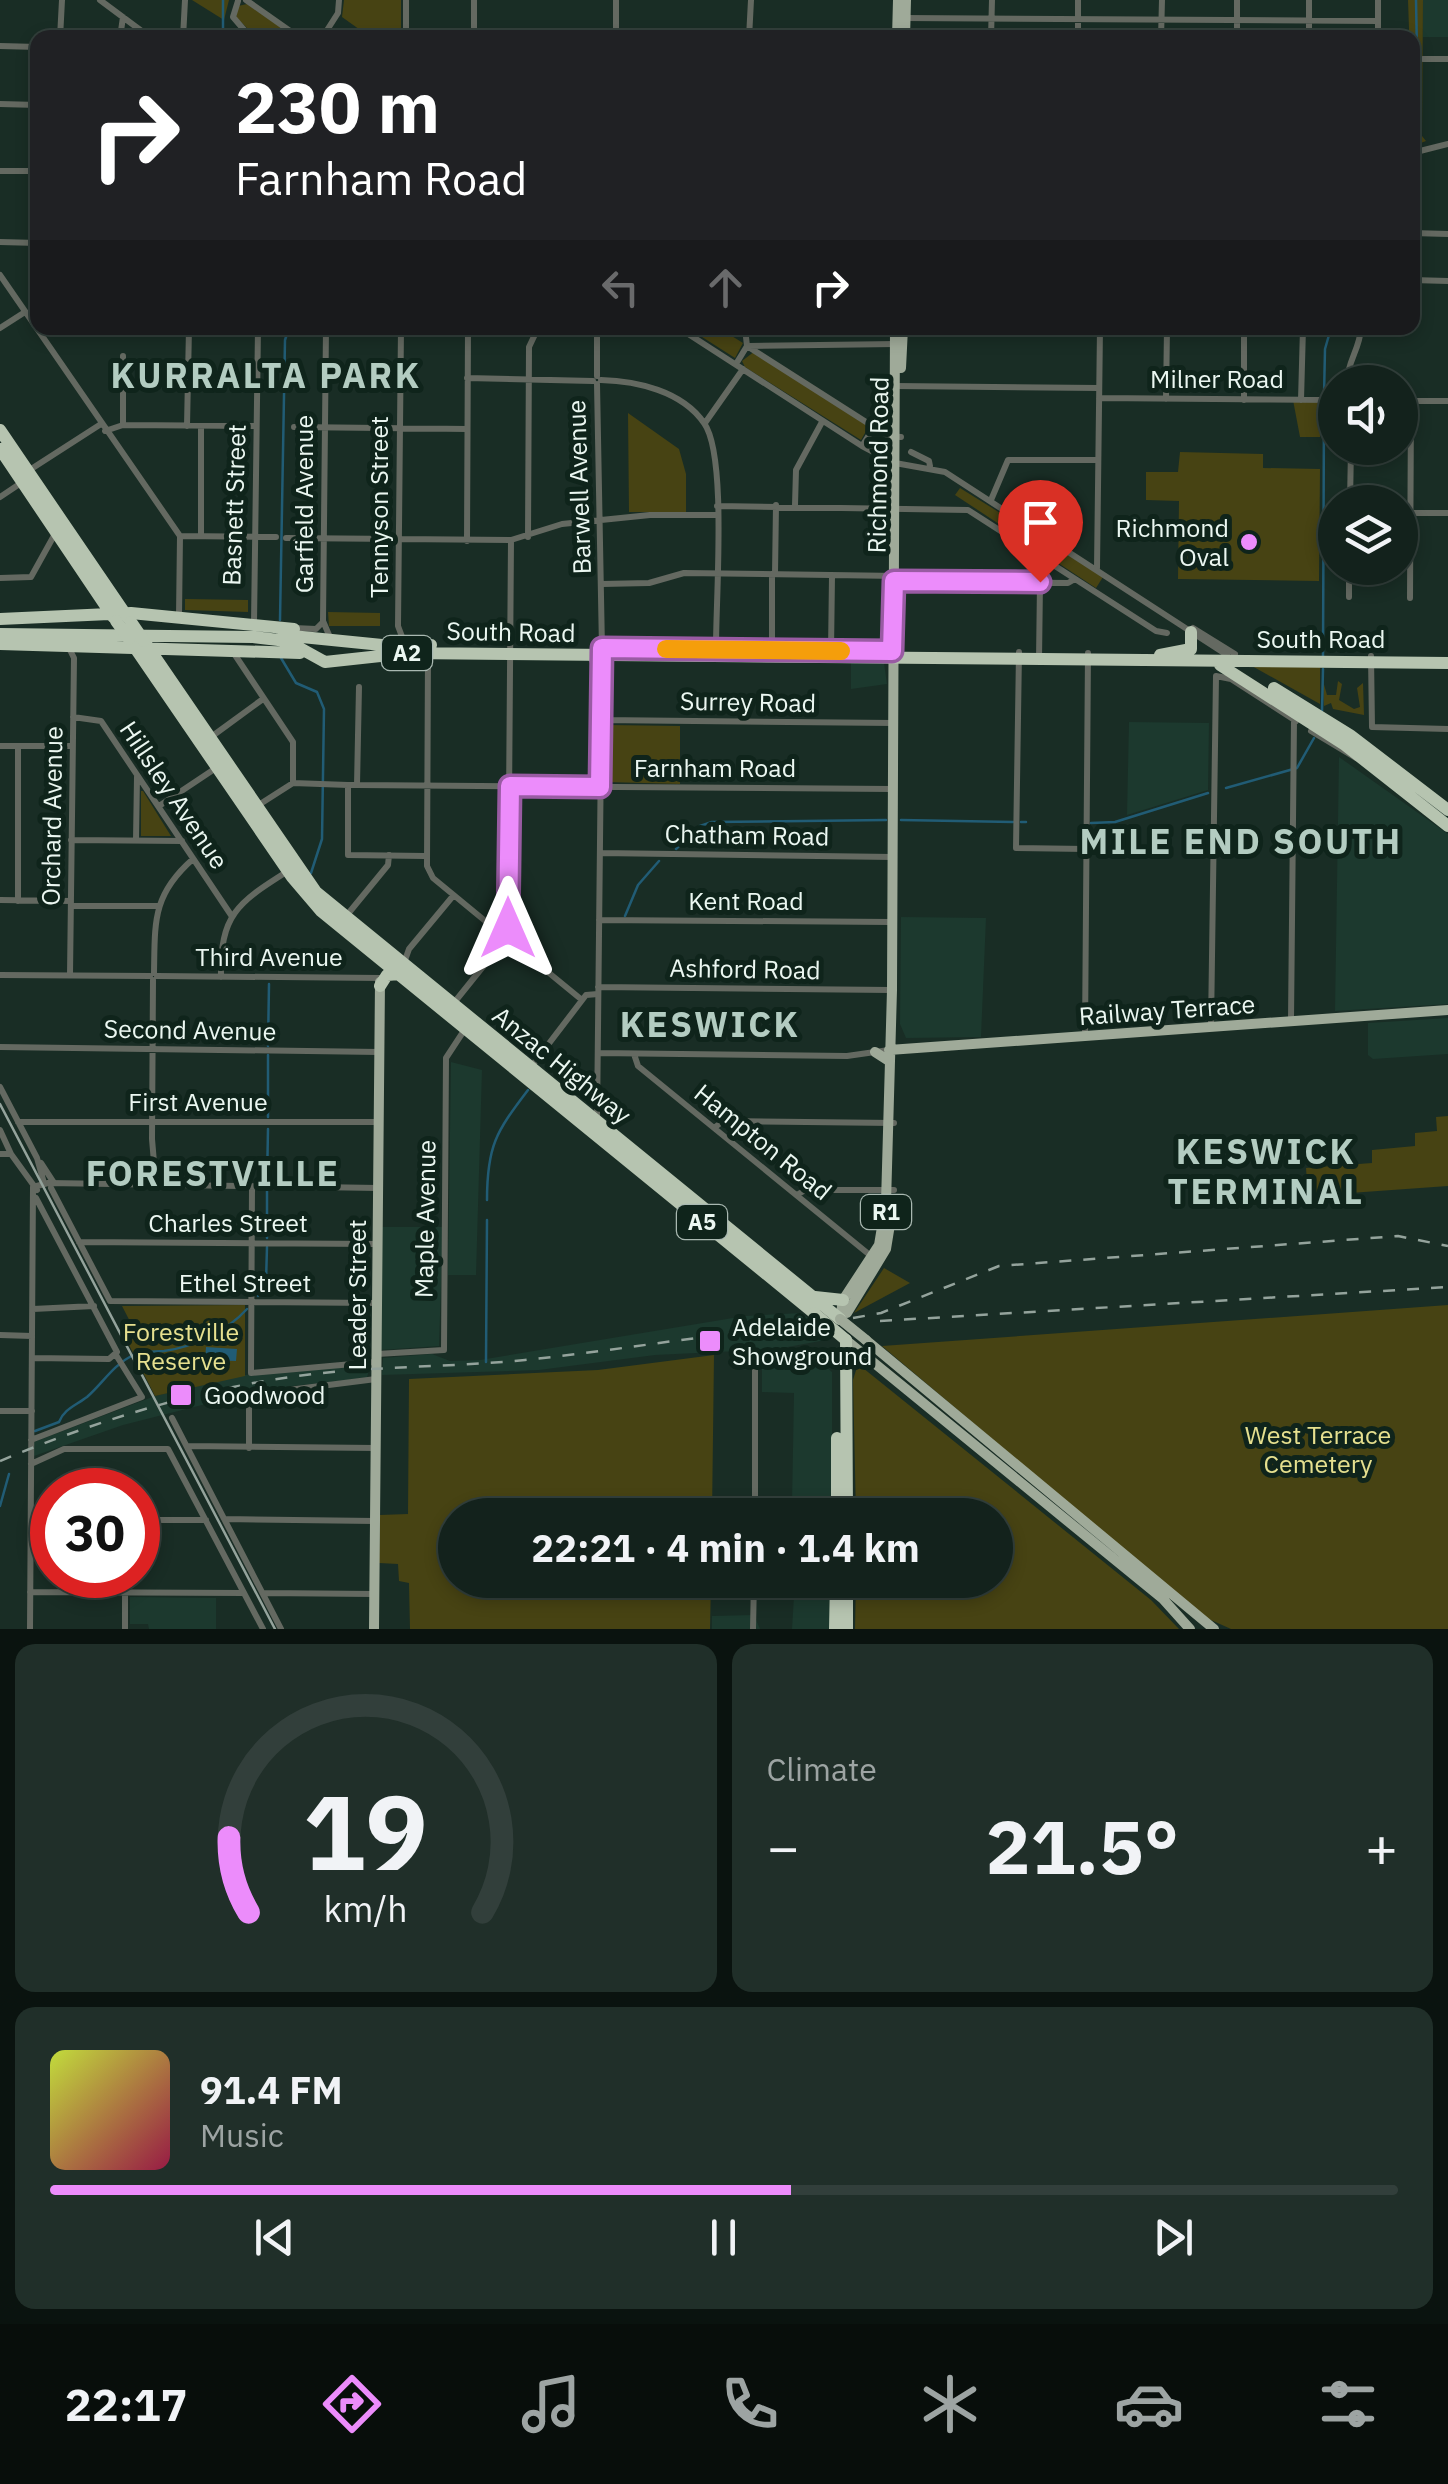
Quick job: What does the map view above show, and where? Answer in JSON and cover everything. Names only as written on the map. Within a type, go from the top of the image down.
[{"type":"highway","name":"Anzac Highway","points":[[4,446],[102,580],[218,766],[256,807],[332,910],[593,1123]]},
{"type":"highway","name":"Anzac Highway","points":[[25,476],[98,597],[124,617]]},
{"type":"highway","points":[[70,553],[74,550],[72,536]]},
{"type":"highway","points":[[88,614],[97,607],[98,597]]},
{"type":"highway","points":[[0,619],[88,614],[253,620],[281,638]]},
{"type":"highway","points":[[71,652],[139,644],[185,652],[232,652],[326,628],[354,638],[430,649]]},
{"type":"highway","points":[[1160,656],[1191,649],[1187,628]]},
{"type":"highway","name":"South Road","points":[[0,630],[281,638],[510,652],[922,659],[1019,656]]},
{"type":"highway","name":"South Road","points":[[281,638],[325,662],[430,649]]},
{"type":"highway","points":[[0,644],[71,652],[112,649],[131,654],[158,671],[165,660],[185,652]]},
{"type":"highway","name":"South Road","points":[[772,654],[831,651],[896,658],[1160,656],[1221,661]]},
{"type":"highway","name":"South Road","points":[[1088,656],[1221,661],[1448,660]]},
{"type":"highway","points":[[1221,661],[1448,810]]},
{"type":"highway","name":"Anzac Highway","points":[[182,706],[210,738],[288,872],[386,962],[403,969]]},
{"type":"highway","points":[[1318,725],[1448,826]]},
{"type":"highway","points":[[371,939],[386,962]]},
{"type":"highway","points":[[380,982],[403,969]]},
{"type":"highway","name":"Anzac Highway","points":[[426,990],[465,1018]]},
{"type":"highway","name":"Anzac Highway","points":[[508,1056],[530,1068],[814,1313],[843,1327]]},
{"type":"highway","name":"Anzac Highway","points":[[646,1169],[812,1296],[843,1327]]},
{"type":"highway","name":"R1","points":[[837,1496],[837,1366],[843,1327]]},
{"type":"highway","name":"R1","points":[[837,1366],[847,1498]]},
{"type":"highway","points":[[837,1496],[841,1476],[846,1474]]},
{"type":"highway","points":[[835,1629],[839,1598]]},
{"type":"highway","points":[[843,1598],[847,1629]]},
{"type":"main road","points":[[898,0],[904,30]]},
{"type":"main road","points":[[899,30],[906,0]]},
{"type":"main road","name":"Richmond Road","points":[[896,335],[892,990],[897,1052]]},
{"type":"main road","name":"Richmond Road","points":[[898,344],[900,335]]},
{"type":"main road","name":"Leader Street","points":[[374,1629],[380,982],[386,962]]},
{"type":"main road","name":"Richmond Road","points":[[843,1327],[892,1228],[891,1123],[897,1052],[892,990]]},
{"type":"main road","name":"Railway Terrace","points":[[897,1052],[1448,1010]]},
{"type":"main road","points":[[875,1052],[897,1052]]},
{"type":"main road","name":"Anzac Highway","points":[[843,1327],[866,1340],[1162,1599],[1190,1629]]},
{"type":"main road","name":"Anzac Highway","points":[[843,1327],[868,1358],[1213,1629]]},
{"type":"main road","points":[[837,1366],[854,1358],[868,1358]]},
{"type":"street","points":[[60,30],[62,0]]},
{"type":"street","points":[[100,0],[140,30]]},
{"type":"street","points":[[184,30],[185,0]]},
{"type":"street","points":[[244,30],[233,17],[238,0],[246,0],[289,30]]},
{"type":"street","points":[[327,30],[338,13],[339,0]]},
{"type":"street","points":[[406,0],[406,30]]},
{"type":"street","points":[[474,0],[474,30]]},
{"type":"street","points":[[616,0],[616,30]]},
{"type":"street","points":[[749,30],[751,0]]},
{"type":"street","points":[[992,0],[992,30]]},
{"type":"street","points":[[1078,0],[1078,30]]},
{"type":"street","points":[[1161,30],[1162,0]]},
{"type":"street","points":[[1237,0],[1237,30]]},
{"type":"street","points":[[1309,0],[1309,30]]},
{"type":"street","points":[[1378,0],[1378,30]]},
{"type":"street","points":[[122,30],[124,18]]},
{"type":"street","points":[[902,18],[1378,21]]},
{"type":"street","points":[[0,46],[30,47]]},
{"type":"street","points":[[1423,58],[1448,59]]},
{"type":"street","points":[[0,104],[30,105]]},
{"type":"street","points":[[1420,150],[1448,144]]},
{"type":"street","points":[[0,171],[30,171]]},
{"type":"street","points":[[1420,233],[1448,234]]},
{"type":"street","points":[[0,242],[30,243]]},
{"type":"street","points":[[0,275],[30,314]]},
{"type":"street","points":[[1420,280],[1448,281]]},
{"type":"street","points":[[0,328],[30,315]]},
{"type":"street","points":[[44,335],[103,428],[180,536],[179,616]]},
{"type":"street","points":[[187,426],[189,335]]},
{"type":"street","name":"Basnett Street","points":[[253,620],[258,335]]},
{"type":"street","name":"Garfield Avenue","points":[[326,335],[326,628]]},
{"type":"street","name":"Tennyson Street","points":[[401,335],[398,626],[404,643]]},
{"type":"street","points":[[467,541],[468,335]]},
{"type":"street","points":[[528,536],[529,347],[535,335]]},
{"type":"street","name":"Barwell Avenue","points":[[593,1123],[597,1101],[602,720],[597,653],[602,584],[597,335]]},
{"type":"street","points":[[690,335],[822,422],[883,457]]},
{"type":"street","points":[[704,423],[740,367],[747,346],[746,335]]},
{"type":"street","points":[[1098,568],[1100,335]]},
{"type":"street","points":[[1166,399],[1167,335]]},
{"type":"street","points":[[1244,335],[1244,400]]},
{"type":"street","points":[[1300,400],[1303,335]]},
{"type":"street","points":[[1349,365],[1360,346],[1360,335]]},
{"type":"street","points":[[747,346],[898,344]]},
{"type":"street","points":[[747,346],[874,427],[898,437]]},
{"type":"street","points":[[123,356],[123,424]]},
{"type":"street","points":[[468,378],[645,383],[704,423],[715,457],[716,653]]},
{"type":"street","points":[[898,386],[1099,388]]},
{"type":"street","name":"Milner Road","points":[[1099,398],[1318,400]]},
{"type":"street","points":[[1418,401],[1448,401]]},
{"type":"street","points":[[796,505],[796,470],[822,422]]},
{"type":"street","points":[[0,497],[25,476],[103,428],[123,424],[256,426]]},
{"type":"street","points":[[201,426],[201,536]]},
{"type":"street","points":[[294,427],[467,429]]},
{"type":"street","points":[[862,446],[874,427]]},
{"type":"street","points":[[911,452],[929,460],[930,466]]},
{"type":"street","points":[[991,500],[1008,460],[1098,460]]},
{"type":"street","points":[[898,463],[930,466],[1098,568],[1187,628],[1221,661],[1231,679],[1294,720],[1318,725],[1334,747],[1394,783]]},
{"type":"street","points":[[286,538],[511,540],[562,524],[796,505],[968,510],[1156,631],[1167,633]]},
{"type":"street","points":[[772,654],[776,506]]},
{"type":"street","points":[[1418,513],[1448,513]]},
{"type":"street","points":[[0,578],[30,576],[56,532]]},
{"type":"street","points":[[180,536],[276,537]]},
{"type":"street","points":[[465,1018],[505,937],[511,540]]},
{"type":"street","points":[[602,584],[649,583],[684,573],[1040,582],[1075,579]]},
{"type":"street","points":[[831,651],[832,576]]},
{"type":"street","points":[[1039,656],[1040,582]]},
{"type":"street","points":[[1349,585],[1349,597]]},
{"type":"street","points":[[1410,585],[1410,598]]},
{"type":"street","name":"Tennyson Street","points":[[354,638],[392,638],[398,626]]},
{"type":"street","points":[[430,649],[425,856],[433,878],[582,1000]]},
{"type":"street","name":"Orchard Avenue","points":[[70,975],[71,652]]},
{"type":"street","points":[[232,652],[292,742],[293,783],[256,807]]},
{"type":"street","points":[[597,653],[602,680]]},
{"type":"street","points":[[1019,656],[1016,848],[1086,849]]},
{"type":"street","points":[[1085,1036],[1088,656]]},
{"type":"street","points":[[1371,659],[1372,726],[1448,729]]},
{"type":"street","points":[[1211,1026],[1221,661]]},
{"type":"street","points":[[359,687],[348,854],[425,856]]},
{"type":"street","points":[[210,738],[264,699]]},
{"type":"street","name":"Hillsley Avenue","points":[[73,716],[101,721],[231,914]]},
{"type":"street","name":"Surrey Road","points":[[602,720],[894,724]]},
{"type":"street","points":[[1292,1021],[1294,720]]},
{"type":"street","points":[[0,746],[72,746]]},
{"type":"street","points":[[18,746],[18,900]]},
{"type":"street","points":[[159,806],[218,766]]},
{"type":"street","points":[[136,840],[137,774]]},
{"type":"street","name":"Farnham Road","points":[[293,783],[893,790]]},
{"type":"street","points":[[71,840],[182,841]]},
{"type":"street","name":"Chatham Road","points":[[600,853],[893,857]]},
{"type":"street","points":[[332,910],[388,865],[389,855]]},
{"type":"street","points":[[156,1186],[152,1121],[157,906],[174,876],[192,859]]},
{"type":"street","points":[[221,977],[222,932],[231,914],[253,893],[288,872]]},
{"type":"street","points":[[403,969],[409,949],[452,896]]},
{"type":"street","points":[[0,900],[157,906]]},
{"type":"street","name":"Kent Road","points":[[599,920],[892,922]]},
{"type":"street","name":"Third Avenue","points":[[0,975],[380,982]]},
{"type":"street","points":[[530,1068],[582,1000],[598,990]]},
{"type":"street","name":"Ashford Road","points":[[598,990],[892,990]]},
{"type":"street","name":"Maple Avenue","points":[[376,1358],[444,1350],[446,1058],[465,1018]]},
{"type":"street","name":"Second Avenue","points":[[0,1048],[379,1052]]},
{"type":"street","points":[[598,1053],[847,1056],[875,1052]]},
{"type":"street","name":"Hampton Road","points":[[634,1054],[638,1066],[876,1259]]},
{"type":"street","points":[[0,1086],[37,1158],[42,1206],[142,1398],[31,1440]]},
{"type":"street","points":[[714,1128],[723,1121],[891,1123]]},
{"type":"street","name":"First Avenue","points":[[18,1122],[378,1122]]},
{"type":"street","points":[[0,1130],[11,1154],[43,1188],[78,1242]]},
{"type":"street","points":[[0,1154],[11,1154]]},
{"type":"street","points":[[252,1187],[251,1373],[376,1358]]},
{"type":"street","points":[[43,1188],[378,1188]]},
{"type":"street","points":[[31,1468],[34,1217],[43,1188]]},
{"type":"street","points":[[797,1195],[806,1190],[890,1190]]},
{"type":"street","name":"Charles Street","points":[[78,1242],[378,1244]]},
{"type":"street","name":"Ethel Street","points":[[78,1242],[113,1302],[377,1304]]},
{"type":"street","points":[[32,1309],[94,1306]]},
{"type":"street","points":[[0,1336],[32,1336]]},
{"type":"street","points":[[32,1358],[119,1358]]},
{"type":"street","points":[[754,1498],[755,1364],[837,1366]]},
{"type":"street","points":[[249,1448],[249,1396],[376,1379]]},
{"type":"street","points":[[0,1410],[32,1411]]},
{"type":"street","points":[[172,1418],[282,1629]]},
{"type":"street","points":[[188,1446],[376,1448]]},
{"type":"street","points":[[31,1464],[64,1448],[166,1448],[263,1629]]},
{"type":"street","points":[[225,1519],[375,1521]]},
{"type":"street","points":[[160,1520],[206,1520]]},
{"type":"street","points":[[160,1592],[244,1593]]},
{"type":"street","points":[[263,1593],[375,1594]]},
{"type":"street","points":[[30,1598],[30,1629]]},
{"type":"street","points":[[125,1598],[125,1629]]},
{"type":"street","points":[[753,1629],[754,1598]]},
{"type":"shaded area","points":[[1423,0],[1448,0],[1448,37],[1423,37]]},
{"type":"shaded area","points":[[851,661],[884,663],[887,684],[851,689]]},
{"type":"shaded area","points":[[1129,722],[1209,723],[1208,790],[1127,815]]},
{"type":"shaded area","points":[[1339,757],[1448,834],[1448,1004],[1335,1011]]},
{"type":"shaded area","points":[[901,917],[986,918],[981,1037],[906,1038],[900,1024]]},
{"type":"shaded area","points":[[1448,1018],[1448,1054],[1373,1059],[1368,1055],[1368,1023]]},
{"type":"shaded area","points":[[451,1062],[482,1070],[476,1275],[448,1275]]},
{"type":"shaded area","points":[[382,1227],[443,1227],[439,1346],[380,1350]]},
{"type":"shaded area","points":[[802,1313],[831,1339],[777,1349],[655,1355],[539,1370],[382,1375],[383,1358],[432,1354],[450,1361],[480,1360],[745,1316]]},
{"type":"shaded area","points":[[370,1365],[367,1378],[274,1388],[123,1425],[34,1456],[34,1442],[155,1396],[245,1375]]},
{"type":"shaded area","points":[[824,1365],[832,1372],[832,1498],[792,1498],[794,1393],[762,1392],[762,1369]]},
{"type":"shaded area","points":[[130,1598],[216,1598],[216,1629],[149,1629],[148,1624],[130,1624]]},
{"type":"shaded area","points":[[794,1598],[832,1598],[831,1629],[792,1629]]},
{"type":"shaded area","points":[[754,1615],[760,1629],[712,1629],[712,1616]]},
{"type":"green space","points":[[192,0],[229,0],[224,20]]},
{"type":"green space","points":[[344,0],[401,0],[401,30],[360,30],[342,17]]},
{"type":"green space","points":[[1408,0],[1423,0],[1422,136],[1426,141],[1420,143],[1420,30],[1409,30]]},
{"type":"green space","points":[[247,4],[285,30],[249,30],[236,17],[238,6]]},
{"type":"green space","points":[[699,335],[730,335],[743,343],[735,358]]},
{"type":"green space","points":[[755,351],[869,426],[861,440],[745,367],[742,361]]},
{"type":"green space","points":[[1293,400],[1318,400],[1318,437],[1300,437]]},
{"type":"green space","points":[[628,413],[679,449],[686,474],[686,512],[629,512]]},
{"type":"green space","name":"Richmond Oval","points":[[1180,452],[1263,454],[1263,468],[1320,469],[1318,581],[1178,579],[1179,501],[1146,500],[1146,472],[1178,472]]},
{"type":"green space","points":[[960,488],[1103,577],[1096,588],[955,495]]},
{"type":"green space","points":[[185,599],[248,600],[248,612],[185,610]]},
{"type":"green space","points":[[328,612],[380,613],[380,626],[329,626]]},
{"type":"green space","points":[[1320,664],[1320,704],[1252,666]]},
{"type":"green space","points":[[1323,681],[1327,695],[1336,695],[1338,681],[1342,684],[1339,700],[1354,709],[1360,707],[1357,688],[1363,683],[1364,715],[1333,709],[1331,703],[1324,706]]},
{"type":"green space","points":[[608,725],[680,726],[680,784],[607,782]]},
{"type":"green space","points":[[143,791],[171,836],[141,836]]},
{"type":"green space","points":[[1448,1116],[1448,1186],[1308,1196],[1306,1168],[1372,1163],[1372,1150],[1415,1146],[1415,1133],[1437,1131],[1436,1117]]},
{"type":"green space","points":[[884,1268],[910,1283],[854,1313]]},
{"type":"green space","name":"Forestville Reserve","points":[[245,1305],[245,1376],[155,1396],[128,1343],[137,1335],[122,1306]]},
{"type":"green space","name":"West Terrace Cemetery","points":[[1448,1305],[1448,1629],[1231,1629],[1202,1616],[882,1346]]},
{"type":"green space","name":"Adelaide Showground","points":[[714,1355],[712,1498],[438,1498],[438,1598],[711,1598],[710,1629],[410,1629],[409,1583],[399,1581],[398,1564],[379,1563],[380,1515],[408,1514],[409,1379],[598,1370]]},
{"type":"green space","points":[[858,1364],[1151,1600],[1179,1629],[855,1629],[856,1598],[1013,1598],[1013,1498],[856,1498],[853,1380]]},
{"type":"water","points":[[206,1347],[237,1349],[236,1361],[205,1360]]},
{"type":"waterway","points":[[223,0],[223,30]]},
{"type":"waterway","points":[[1416,0],[1417,30]]},
{"type":"waterway","points":[[280,620],[287,335]]},
{"type":"waterway","points":[[1325,365],[1329,335]]},
{"type":"waterway","points":[[1323,656],[1324,465]]},
{"type":"waterway","points":[[281,658],[296,683],[317,692],[324,709],[322,839],[311,873]]},
{"type":"waterway","points":[[1322,711],[1323,669]]},
{"type":"waterway","points":[[1226,788],[1297,768],[1314,738]]},
{"type":"waterway","points":[[1091,823],[1115,822],[1208,793]]},
{"type":"waterway","points":[[676,849],[700,826],[712,822],[886,820]]},
{"type":"waterway","points":[[901,820],[1013,822]]},
{"type":"waterway","points":[[1021,822],[1026,822]]},
{"type":"waterway","points":[[625,916],[638,885],[659,861]]},
{"type":"waterway","points":[[268,1046],[269,984]]},
{"type":"waterway","points":[[268,1055],[268,1117]]},
{"type":"waterway","points":[[487,1200],[489,1166],[496,1140],[528,1090]]},
{"type":"waterway","points":[[267,1182],[268,1129]]},
{"type":"waterway","points":[[267,1190],[267,1238]]},
{"type":"waterway","points":[[486,1362],[487,1220]]},
{"type":"waterway","points":[[258,1296],[266,1282],[267,1247]]},
{"type":"waterway","points":[[35,1431],[59,1422],[126,1359],[198,1342],[220,1331],[247,1309]]},
{"type":"waterway","points":[[0,1506],[9,1474]]},
{"type":"tram line","points":[[0,1104],[275,1629]]},
{"type":"railway","points":[[853,1318],[881,1313],[999,1266],[1398,1236],[1448,1246]]},
{"type":"railway","points":[[880,1321],[1448,1287]]},
{"type":"railway","points":[[0,1461],[154,1407],[272,1380],[339,1371],[525,1360],[818,1325]]},
{"type":"slow traffic","points":[[666,649],[841,651]]},
{"type":"place","name":"Richmond Oval","points":[[1249,542]]},
{"type":"place","name":"Adelaide Showground","points":[[710,1341]]},
{"type":"place","name":"Goodwood","points":[[181,1395]]},
{"type":"district","name":"KURRALTA PARK","points":[[266,376]]},
{"type":"district","name":"MILE END SOUTH","points":[[1241,842]]},
{"type":"district","name":"KESWICK","points":[[710,1025]]},
{"type":"district","name":"KESWICK TERMINAL","points":[[1266,1172]]},
{"type":"district","name":"FORESTVILLE","points":[[213,1174]]},
{"type":"route","points":[[508,928],[510,786],[600,787],[602,648],[892,651],[894,581],[1040,582]]}]
